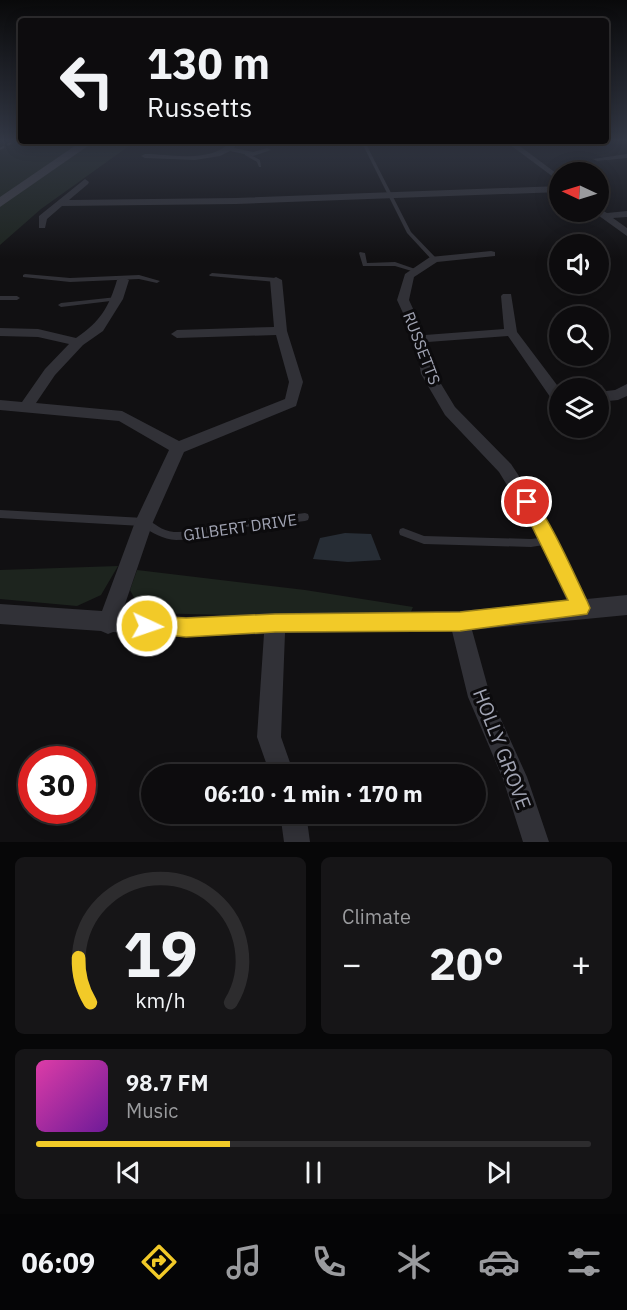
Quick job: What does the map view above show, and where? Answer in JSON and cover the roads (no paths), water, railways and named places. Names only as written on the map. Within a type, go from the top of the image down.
[{"type":"main road","points":[[0,202],[32,180]]},
{"type":"street","points":[[42,226],[42,218],[85,182]]},
{"type":"street","points":[[61,203],[391,196],[549,189]]},
{"type":"street","points":[[609,214],[627,214]]},
{"type":"street","points":[[609,219],[627,233]]},
{"type":"street","points":[[415,270],[434,259],[490,254]]},
{"type":"street","name":"RUSSETTS","points":[[415,270],[409,276],[403,300],[421,339],[428,374],[450,411],[505,468],[538,519],[581,608]]},
{"type":"street","points":[[25,408],[50,372],[78,342],[99,328],[117,299],[123,280]]},
{"type":"street","points":[[108,624],[144,522],[178,448],[291,402],[296,382],[281,331],[276,280]]},
{"type":"street","points":[[507,296],[511,332],[549,384]]},
{"type":"street","points":[[177,334],[281,331]]},
{"type":"street","points":[[0,332],[38,333],[78,342]]},
{"type":"street","points":[[421,339],[511,332]]},
{"type":"street","points":[[609,396],[618,395],[627,389]]},
{"type":"street","points":[[0,405],[122,416],[178,448]]},
{"type":"street","points":[[0,614],[108,624],[186,627],[275,623],[460,621],[627,604]]},
{"type":"street","name":"HOLLY GROVE","points":[[460,621],[479,697],[515,777],[536,842]]},
{"type":"street","points":[[275,623],[269,737],[278,764]]},
{"type":"street","points":[[295,824],[297,842]]},
{"type":"lane","points":[[383,180],[409,233],[434,259]]},
{"type":"lane","points":[[363,253],[365,265],[395,264],[415,270]]},
{"type":"lane","points":[[212,275],[276,280]]},
{"type":"lane","points":[[25,276],[70,280],[123,280],[139,277],[157,281]]},
{"type":"lane","points":[[0,298],[17,298]]},
{"type":"lane","points":[[61,305],[117,299]]},
{"type":"lane","name":"GILBERT DRIVE","points":[[0,514],[144,522],[156,533],[189,536],[230,525],[305,518]]},
{"type":"lane","points":[[403,532],[424,540],[531,543],[549,541]]}]
